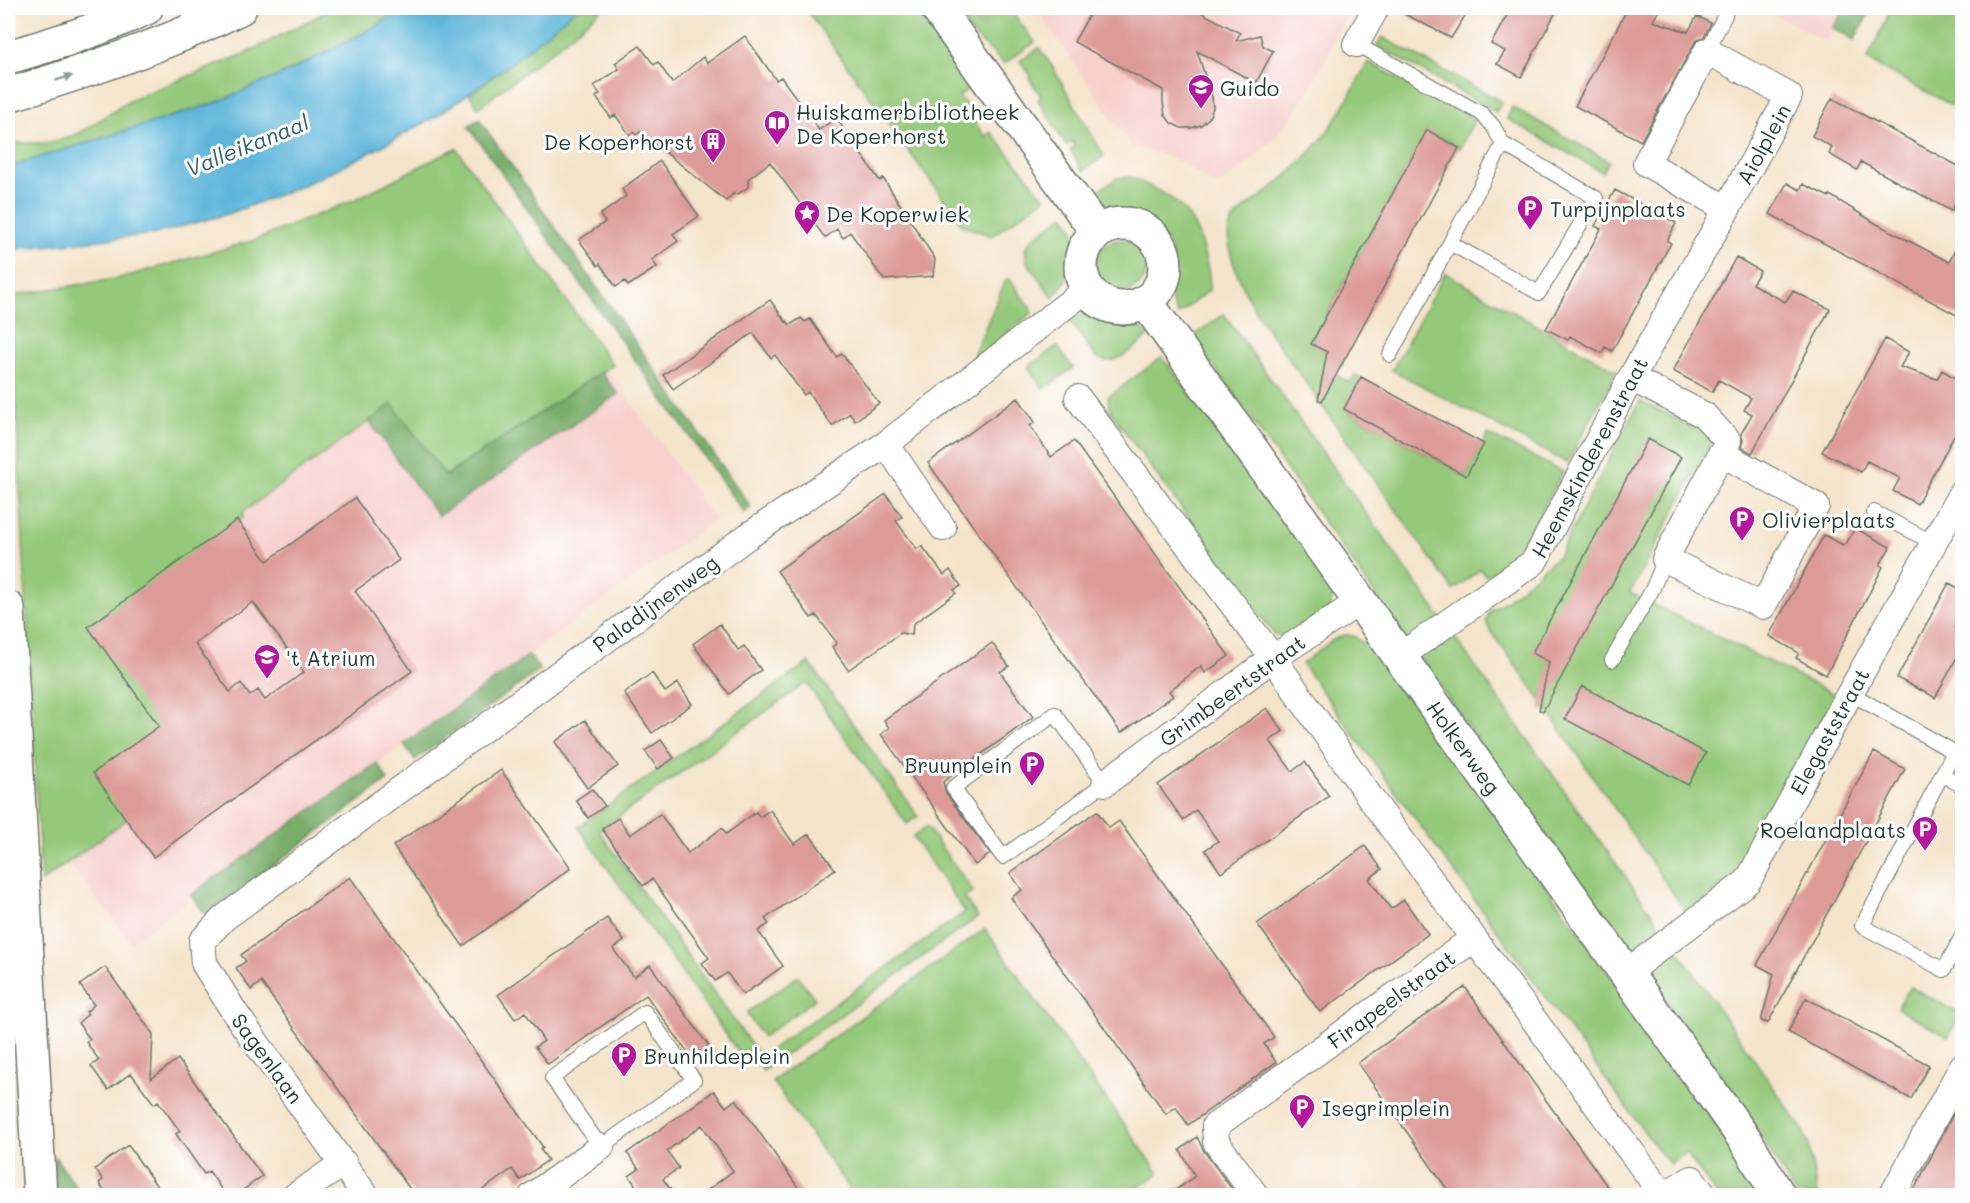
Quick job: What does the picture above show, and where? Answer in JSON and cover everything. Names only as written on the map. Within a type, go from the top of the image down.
[{"type":"street","points":[[8,57],[59,43],[146,8]]},
{"type":"street","points":[[8,95],[149,48],[240,8]]},
{"type":"street","points":[[937,8],[1097,232]]},
{"type":"street","points":[[1356,44],[1376,8]]},
{"type":"street","name":"Aiolplein","points":[[1707,51],[1789,96],[1727,209],[1646,163],[1707,51]]},
{"type":"street","name":"Heemskinderenstraat","points":[[1400,657],[1534,562],[1631,378],[1727,209]]},
{"type":"street","points":[[1125,224],[1140,228],[1152,236],[1161,248],[1165,263],[1163,278],[1157,291],[1146,302],[1134,307],[1114,307],[1096,299],[1087,289],[1081,275],[1081,259],[1087,244],[1097,232],[1111,225],[1125,224]]},
{"type":"street","name":"Paladijnenweg","points":[[224,918],[741,540],[886,444],[1087,289]]},
{"type":"street","name":"Holkerweg","points":[[1146,302],[1746,1141],[1779,1196]]},
{"type":"street","points":[[1631,378],[1704,415],[1728,441],[1721,453],[1665,558],[1763,606],[1816,506],[1721,453]]},
{"type":"street","points":[[1078,398],[1273,657],[1374,803],[1663,1195],[1698,1187]]},
{"type":"street","points":[[886,444],[944,528]]},
{"type":"street","name":"Elegaststraat","points":[[1626,973],[1748,880],[1962,492]]},
{"type":"street","name":"Grimbeertstraat","points":[[1105,783],[1273,657],[1361,601]]},
{"type":"street","points":[[8,608],[40,1196]]},
{"type":"street","name":"Sagenlaan","points":[[224,918],[202,941],[204,963],[235,1013],[366,1196]]},
{"type":"street","name":"Firapeelstraat","points":[[1256,1196],[1216,1142],[1215,1126],[1473,939]]},
{"type":"street","points":[[1892,1196],[1962,1067]]},
{"type":"street","points":[[532,1196],[601,1147]]},
{"type":"street","points":[[295,1196],[344,1163]]},
{"type":"lane","points":[[1707,51],[1725,15]]},
{"type":"lane","points":[[1356,44],[1482,114],[1493,126],[1503,144],[1596,198],[1539,293],[1450,243]]},
{"type":"lane","points":[[1390,355],[1503,144]]},
{"type":"lane","points":[[1874,512],[1934,543]]},
{"type":"lane","points":[[1612,660],[1652,590],[1665,558]]},
{"type":"lane","points":[[1850,693],[1954,752],[1862,926],[1944,970],[1962,936]]},
{"type":"lane","points":[[1055,714],[1105,783],[1003,857],[953,788],[1055,714]]},
{"type":"lane","points":[[1942,774],[1962,786]]},
{"type":"lane","points":[[645,1012],[694,1080],[601,1147],[552,1078],[645,1012]]},
{"type":"shaded area","name":"Guido","points":[[1036,8],[1350,8],[1310,90],[1282,130],[1249,162],[1219,185],[1210,183],[1184,164],[1153,151],[1132,147]]},
{"type":"shaded area","points":[[1763,8],[1844,8],[1825,42]]},
{"type":"shaded area","name":"'t Atrium","points":[[454,156],[715,520],[131,942],[50,840],[258,249]]},
{"type":"green space","points":[[333,8],[402,8],[378,25],[329,51],[215,103],[8,167],[8,151],[11,152],[13,143],[44,143],[65,139],[81,132],[134,98],[247,53]]},
{"type":"green space","points":[[577,8],[603,8],[478,108],[470,95]]},
{"type":"green space","points":[[805,8],[921,8],[937,28],[968,89],[959,96],[977,120],[974,122],[985,136],[991,132],[1045,198],[992,236],[963,226]]},
{"type":"green space","points":[[955,8],[1009,8],[1035,42],[1004,64],[969,30]]},
{"type":"green space","points":[[1845,8],[1872,8],[1854,40],[1833,28]]},
{"type":"green space","points":[[1892,8],[1962,8],[1962,111],[1867,60]]},
{"type":"green space","points":[[1382,37],[1502,102],[1496,112],[1377,46]]},
{"type":"green space","points":[[1039,48],[1052,66],[1104,156],[1083,171],[1070,150],[1075,146],[1072,141],[1066,145],[1038,100],[1041,96],[1020,61]]},
{"type":"green space","points":[[1368,62],[1475,119],[1460,148],[1427,131],[1311,343],[1344,361],[1341,367],[1332,362],[1326,369],[1350,383],[1355,375],[1361,378],[1344,409],[1466,476],[1488,434],[1563,472],[1519,552],[1486,576],[1481,569],[1453,590],[1259,317],[1236,272],[1229,245],[1229,233],[1234,219],[1283,179],[1315,147],[1337,117]]},
{"type":"green space","points":[[1512,107],[1609,161],[1602,172],[1507,119]]},
{"type":"green space","points":[[479,119],[751,507],[744,513],[468,126]]},
{"type":"green space","points":[[456,148],[613,365],[445,476],[392,405],[243,512],[243,518],[94,623],[196,769],[41,882],[10,296],[120,278],[255,240],[354,200]]},
{"type":"green space","points":[[1131,177],[1169,197],[1179,205],[1187,214],[1199,237],[1208,271],[1209,290],[1178,315],[1171,296],[1172,258],[1166,240],[1148,223],[1111,208],[1102,203],[1094,194],[1117,178]]},
{"type":"green space","points":[[1064,215],[1073,228],[1074,248],[1065,282],[1053,298],[1027,262],[1025,248],[1033,238]]},
{"type":"green space","points":[[1116,240],[1126,240],[1140,247],[1147,266],[1140,285],[1126,292],[1116,292],[1106,288],[1099,281],[1095,271],[1095,261],[1099,251],[1106,244]]},
{"type":"green space","points":[[1445,273],[1617,371],[1567,463],[1392,370]]},
{"type":"green space","points":[[1009,278],[1033,312],[973,360],[1006,280]]},
{"type":"green space","points":[[1090,312],[1129,321],[1149,336],[1124,356],[1110,361],[1103,360],[1096,357],[1068,319]]},
{"type":"green space","points":[[1224,314],[1680,953],[1803,1130],[1809,1145],[1817,1195],[1796,1195],[1741,1102],[1569,869],[1193,337]]},
{"type":"green space","points":[[1057,346],[1073,368],[1044,389],[1028,367]]},
{"type":"green space","points":[[1162,357],[1332,580],[1333,596],[1329,609],[1283,637],[1274,634],[1111,413],[1108,397]]},
{"type":"green space","points":[[601,372],[618,394],[438,516],[369,421],[392,404],[446,476]]},
{"type":"green space","points":[[1640,401],[1708,434],[1712,441],[1630,593],[1836,695],[1749,859],[1737,874],[1687,914],[1491,632],[1486,621],[1490,611],[1507,600],[1558,556]]},
{"type":"green space","points":[[1344,635],[1354,636],[1362,643],[1368,639],[1720,1128],[1760,1195],[1717,1195],[1686,1153],[1670,1164],[1657,1149],[1302,664],[1333,640]]},
{"type":"green space","points":[[529,655],[540,670],[415,760],[404,744]]},
{"type":"green space","points":[[809,662],[918,816],[907,824],[806,683],[599,831],[760,1057],[965,912],[913,837],[927,827],[973,891],[964,898],[978,917],[763,1071],[749,1050],[741,1056],[578,827]]},
{"type":"green space","points":[[377,763],[388,780],[206,915],[191,895]]},
{"type":"green space","points":[[985,929],[1159,1173],[1128,1195],[854,1195],[772,1081]]},
{"type":"green space","points":[[798,976],[815,999],[763,1037],[746,1013]]},
{"type":"green space","points":[[1910,987],[1961,1014],[1948,1037],[1897,1008]]},
{"type":"green space","points":[[55,1157],[82,1195],[56,1195]]},
{"type":"water","name":"Valleikanaal","points":[[402,8],[577,8],[509,65],[435,117],[302,186],[231,213],[155,234],[8,250],[8,167],[215,103],[329,51],[378,25]]},
{"type":"building","points":[[1093,8],[1193,8],[1240,33],[1236,41],[1260,35],[1263,46],[1273,51],[1256,83],[1197,51],[1212,97],[1213,108],[1209,118],[1201,125],[1181,128],[1171,123],[1165,115],[1163,90],[1074,42]]},
{"type":"building","points":[[1393,8],[1470,8],[1451,38]]},
{"type":"building","points":[[1511,8],[1558,8],[1521,77],[1497,64],[1505,51],[1491,44]]},
{"type":"building","points":[[1628,8],[1660,8],[1653,21],[1688,32],[1697,16],[1711,23],[1704,37],[1694,44],[1641,141],[1575,106]]},
{"type":"building","name":"De Koperhorst","points":[[745,36],[776,80],[781,77],[819,130],[836,118],[880,181],[883,178],[935,259],[933,276],[884,280],[850,232],[843,238],[837,229],[825,238],[770,162],[748,179],[748,187],[738,194],[733,194],[726,201],[640,132],[630,135],[615,115],[611,118],[596,97],[600,94],[594,86],[619,69],[615,63],[640,46],[654,65],[658,62],[672,83],[703,57],[707,63]]},
{"type":"building","points":[[1832,98],[1962,168],[1962,191],[1951,211],[1861,162],[1857,170],[1829,154],[1832,147],[1812,136]]},
{"type":"building","points":[[1427,130],[1459,148],[1322,401],[1318,400],[1327,352],[1311,344]]},
{"type":"building","points":[[660,161],[699,216],[673,234],[678,241],[652,260],[657,267],[628,286],[625,281],[616,287],[579,240],[605,222],[600,215],[626,196],[622,189]]},
{"type":"building","points":[[1787,183],[1800,190],[1803,184],[1829,197],[1830,195],[1877,224],[1949,262],[1962,236],[1962,318],[1770,214]]},
{"type":"building","points":[[1615,190],[1676,223],[1667,241],[1671,243],[1612,351],[1605,347],[1602,353],[1570,336],[1568,340],[1546,329],[1601,229],[1595,226]]},
{"type":"building","points":[[1736,257],[1760,271],[1752,284],[1785,302],[1793,291],[1830,309],[1752,453],[1741,447],[1743,440],[1741,434],[1752,414],[1744,410],[1751,398],[1719,380],[1712,392],[1673,371]]},
{"type":"building","points":[[770,300],[790,325],[801,318],[805,322],[810,319],[837,357],[842,354],[879,403],[855,421],[850,413],[832,426],[808,392],[804,395],[775,355],[771,358],[753,333],[673,389],[663,375]]},
{"type":"building","points":[[1885,339],[1909,352],[1900,367],[1937,379],[1942,370],[1962,382],[1962,421],[1917,504],[1893,491],[1900,478],[1867,461],[1861,472],[1822,452]]},
{"type":"building","points":[[1361,377],[1484,444],[1466,476],[1344,409]]},
{"type":"building","points":[[1018,398],[1035,422],[1030,426],[1051,457],[1074,441],[1229,656],[1205,673],[1201,666],[1169,691],[1173,696],[1121,733],[928,463]]},
{"type":"building","points":[[1648,439],[1681,457],[1543,711],[1539,710],[1549,662],[1532,653]]},
{"type":"building","points":[[886,494],[902,517],[896,521],[917,549],[922,546],[944,575],[950,570],[961,586],[954,590],[956,593],[913,624],[912,635],[901,633],[848,670],[832,647],[837,643],[816,615],[811,618],[777,571]]},
{"type":"building","points":[[355,498],[399,560],[355,591],[412,671],[153,857],[93,773],[159,726],[88,627],[237,520],[267,561]],"holes":[[[253,602],[304,672],[265,700],[258,690],[250,696],[241,683],[230,692],[195,644]]]},
{"type":"building","points":[[1855,528],[1890,547],[1880,565],[1883,567],[1826,675],[1796,658],[1799,653],[1769,636],[1824,535],[1845,546]]},
{"type":"building","points":[[1949,583],[1962,590],[1962,614],[1955,627],[1962,631],[1962,648],[1935,698],[1897,678]]},
{"type":"building","points":[[720,624],[738,650],[744,646],[761,670],[729,694],[693,644]]},
{"type":"building","points":[[992,643],[1009,666],[1000,672],[1033,717],[943,782],[946,793],[990,854],[975,865],[881,734],[889,728],[884,720]]},
{"type":"building","points":[[652,673],[665,692],[678,683],[692,704],[652,733],[624,693]]},
{"type":"building","points":[[1582,686],[1706,753],[1688,785],[1565,719]]},
{"type":"building","points":[[1267,708],[1283,731],[1270,741],[1292,771],[1305,762],[1329,796],[1221,873],[1205,850],[1218,841],[1196,810],[1183,820],[1158,785]]},
{"type":"building","points":[[585,720],[618,766],[587,788],[555,742]]},
{"type":"building","points":[[661,740],[674,758],[658,769],[645,751]]},
{"type":"building","points":[[1874,752],[1905,769],[1768,1023],[1761,1021],[1774,974],[1757,965]]},
{"type":"building","points":[[501,770],[571,868],[463,946],[393,846]]},
{"type":"building","points":[[592,789],[605,806],[588,818],[576,800]]},
{"type":"building","points":[[770,810],[794,844],[809,834],[835,869],[765,919],[769,924],[758,931],[783,966],[743,995],[727,973],[715,981],[702,963],[709,958],[652,879],[643,886],[602,829],[618,818],[630,835],[660,814],[688,853],[722,828],[726,834],[756,812],[760,817]]},
{"type":"building","points":[[1097,811],[1109,828],[1119,821],[1274,1037],[1264,1044],[1276,1062],[1188,1125],[1176,1107],[1166,1114],[1011,898],[1022,890],[1010,873]]},
{"type":"building","points":[[1365,846],[1382,869],[1369,879],[1391,909],[1404,900],[1428,934],[1320,1012],[1257,924]]},
{"type":"building","points":[[350,877],[543,1147],[540,1149],[548,1160],[520,1180],[512,1169],[474,1196],[415,1196],[261,982],[251,990],[236,968],[246,961],[241,955]]},
{"type":"building","points":[[607,918],[624,941],[613,949],[634,977],[650,965],[714,1053],[697,1065],[646,995],[548,1064],[535,1047],[544,1041],[525,1012],[515,1019],[498,995]]},
{"type":"building","points":[[105,967],[153,1034],[151,1079],[178,1059],[262,1176],[235,1196],[226,1196],[209,1171],[204,1174],[176,1134],[180,1131],[158,1101],[154,1104],[131,1073],[108,1090],[91,1066],[99,1060],[86,1042],[90,1039],[78,1023],[94,1005],[80,985]]},
{"type":"building","points":[[1465,987],[1614,1196],[1452,1196],[1358,1063]]},
{"type":"building","points":[[1806,998],[1929,1065],[1911,1099],[1788,1032]]},
{"type":"building","points":[[714,1091],[726,1107],[736,1099],[804,1196],[700,1196],[733,1171],[702,1125],[667,1151],[679,1168],[663,1179],[675,1196],[643,1196],[629,1176],[639,1169],[627,1153]]},
{"type":"building","points":[[1962,1098],[1962,1196],[1911,1196],[1950,1120]]},
{"type":"building","points":[[1197,1137],[1204,1151],[1237,1196],[1168,1196],[1195,1176],[1180,1150]]},
{"type":"building","points":[[128,1145],[164,1196],[107,1196],[99,1183],[103,1180],[95,1169]]},
{"type":"place","name":"Guido","points":[[1201,110]]},
{"type":"place","name":"Huiskamerbibliotheek De Koperhorst","points":[[777,146]]},
{"type":"place","name":"De Koperhorst","points":[[713,164]]},
{"type":"place","name":"Turpijnplaats","points":[[1530,231]]},
{"type":"place","name":"De Koperwiek","points":[[807,236]]},
{"type":"place","name":"Olivierplaats","points":[[1742,542]]},
{"type":"place","name":"'t Atrium","points":[[267,680]]},
{"type":"place","name":"Bruunplein","points":[[1032,787]]},
{"type":"place","name":"Roelandplaats","points":[[1925,852]]},
{"type":"place","name":"Brunhildeplein","points":[[624,1078]]},
{"type":"place","name":"Isegrimplein","points":[[1302,1130]]}]
